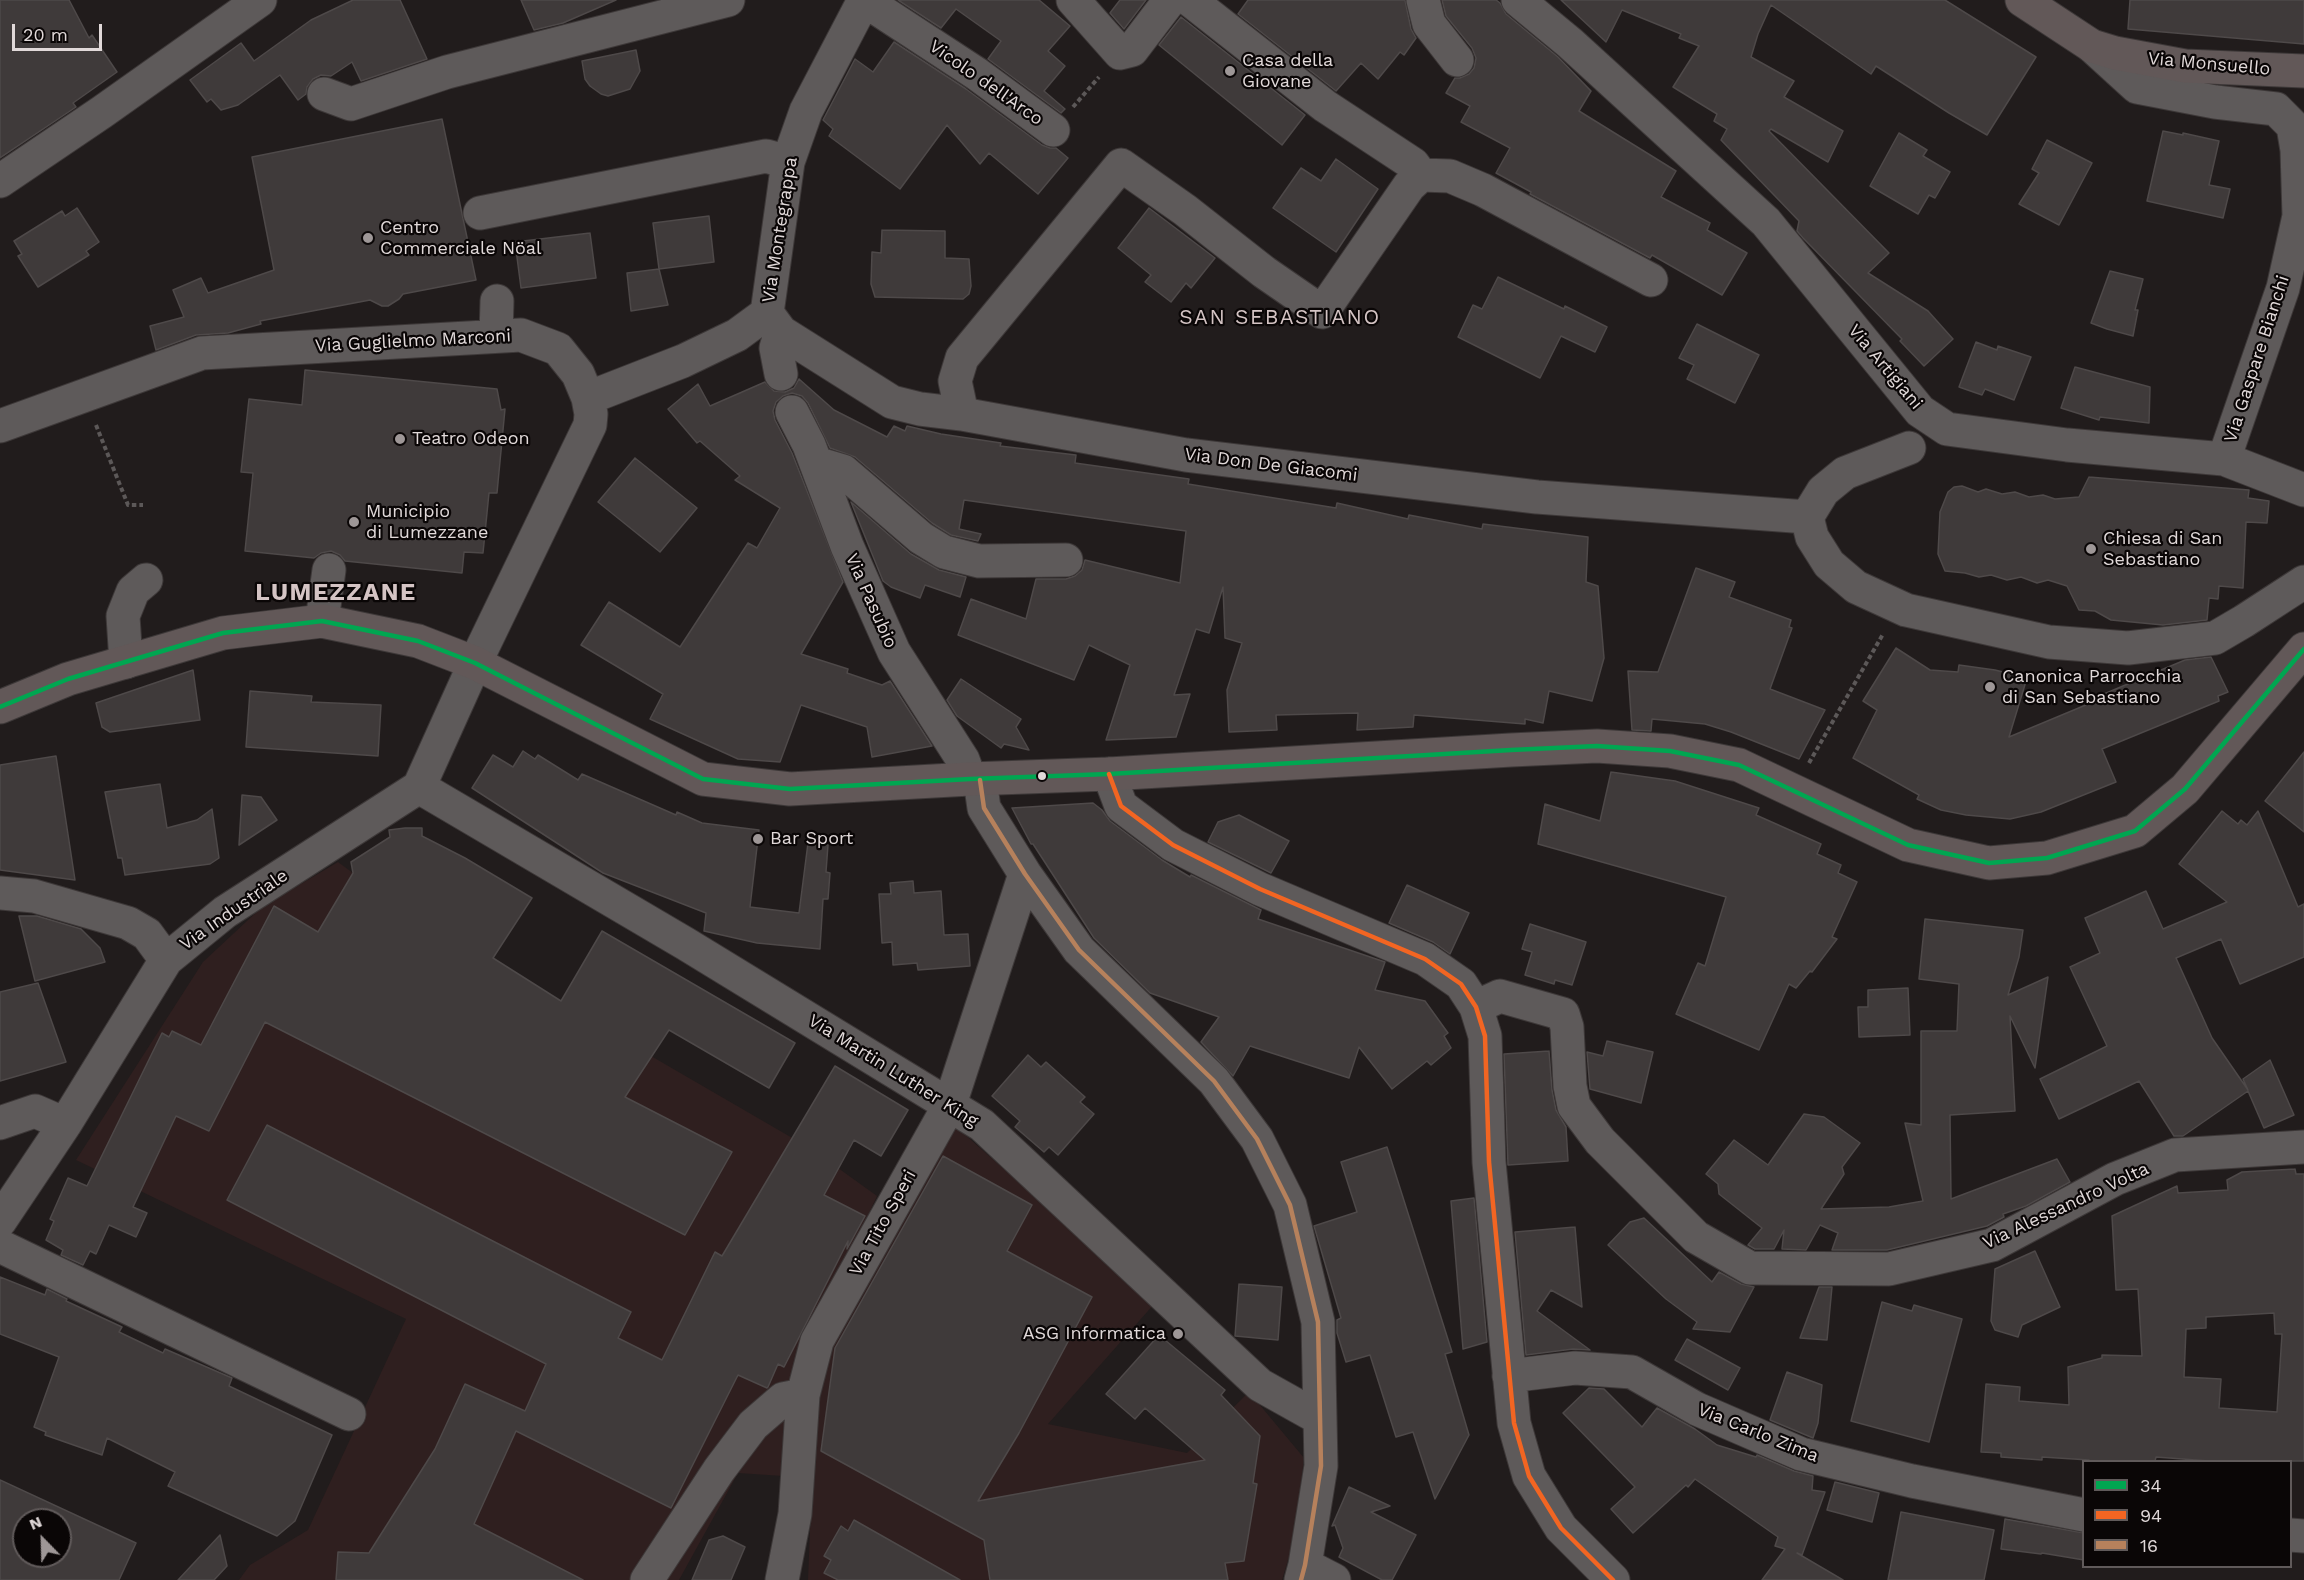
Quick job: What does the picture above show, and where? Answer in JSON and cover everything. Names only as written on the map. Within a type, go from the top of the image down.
[{"type":"main road","name":"Via Monsuello","points":[[2022,0],[2092,46],[2115,53],[2185,66],[2304,71]]},
{"type":"main road","points":[[0,707],[68,679],[223,633],[322,621],[417,641],[475,663],[703,779],[789,789],[1109,774],[1597,746],[1670,751],[1739,765],[1794,789],[1908,845],[1989,863],[2047,858],[2135,831],[2185,789],[2304,649]]},
{"type":"street","points":[[0,181],[260,0]]},
{"type":"street","points":[[324,94],[351,104],[447,72],[728,0]]},
{"type":"street","points":[[1073,0],[1120,53],[1132,50],[1170,0]]},
{"type":"street","points":[[1190,0],[1325,106],[1413,164],[1421,176]]},
{"type":"street","points":[[1423,0],[1429,24],[1456,60]]},
{"type":"street","name":"Vicolo dell'Arco","points":[[855,5],[977,74],[1053,130]]},
{"type":"street","name":"Via Montegrappa","points":[[588,398],[774,322],[788,162],[806,111],[855,5]]},
{"type":"street","name":"Via Artigiani","points":[[1536,6],[1570,43],[1766,222],[1920,411],[1947,429],[2067,445],[2211,458],[2304,490]]},
{"type":"street","name":"Via Gaspare Bianchi","points":[[2092,46],[2137,87],[2215,102],[2276,109],[2293,126],[2297,150],[2300,216],[2283,288],[2211,458]]},
{"type":"street","points":[[480,213],[766,156],[788,162]]},
{"type":"street","points":[[962,414],[955,381],[962,358],[1121,165],[1185,210],[1264,272],[1322,312],[1409,186],[1421,176],[1450,176],[1483,190],[1651,280]]},
{"type":"street","points":[[496,336],[497,301]]},
{"type":"street","points":[[774,322],[781,374]]},
{"type":"street","name":"Via Don De Giacomi","points":[[774,322],[892,402],[920,409],[962,414],[1198,456],[1537,497],[1807,517]]},
{"type":"street","name":"Via Guglielmo Marconi","points":[[0,426],[202,353],[521,335],[558,349],[578,374],[588,398],[591,414],[590,425],[475,663]]},
{"type":"street","name":"Via Pasubio","points":[[792,412],[810,445],[847,546],[894,652],[975,779],[984,808],[1025,874],[1079,950],[1214,1081],[1257,1139],[1290,1204],[1318,1322],[1321,1466],[1303,1572]]},
{"type":"street","points":[[1909,448],[1845,473],[1823,491],[1807,517],[1812,537],[1828,564],[1856,587],[1906,610],[2049,642],[2128,648],[2215,638],[2304,582]]},
{"type":"street","points":[[816,463],[843,471],[921,538],[944,552],[979,561],[1066,560]]},
{"type":"street","points":[[322,621],[327,570]]},
{"type":"street","points":[[126,662],[123,616],[133,591],[146,580]]},
{"type":"street","points":[[419,787],[475,663]]},
{"type":"street","points":[[1109,774],[1121,806],[1173,845],[1260,889],[1425,959],[1461,984],[1476,1007],[1485,1036],[1489,1162],[1503,1289],[1514,1423],[1529,1476],[1561,1528],[1613,1580]]},
{"type":"street","name":"Via Industriale","points":[[0,1221],[65,1124],[166,960],[225,912],[419,787]]},
{"type":"street","name":"Via Martin Luther King","points":[[419,787],[676,938],[982,1125],[1260,1385],[1319,1418]]},
{"type":"street","name":"Via Tito Speri","points":[[782,1580],[795,1514],[803,1395],[817,1341],[950,1104],[1025,874]]},
{"type":"street","points":[[0,893],[34,896],[128,923],[147,934],[166,960]]},
{"type":"street","name":"Via Alessandro Volta","points":[[1476,1007],[1500,996],[1563,1014],[1568,1027],[1570,1086],[1574,1106],[1600,1142],[1696,1237],[1750,1268],[1889,1269],[1992,1245],[2115,1179],[2175,1155],[2304,1147]]},
{"type":"street","points":[[0,1124],[35,1111],[65,1124]]},
{"type":"street","points":[[0,1246],[349,1414]]},
{"type":"street","name":"Via Carlo Zima","points":[[1509,1376],[1575,1368],[1632,1372],[1697,1410],[1801,1454],[1912,1481],[2082,1515]]},
{"type":"street","points":[[647,1580],[719,1470],[753,1425],[783,1399],[803,1395]]},
{"type":"street","points":[[1303,1572],[1334,1580]]},
{"type":"path","name":"Vicolo dell'Arco","points":[[1053,130],[1120,53]]},
{"type":"path","points":[[94,419],[128,505],[142,505]]},
{"type":"path","points":[[1794,789],[1887,627]]},
{"type":"shaded area","points":[[338,862],[651,1056],[813,1150],[877,1196],[808,1344],[783,1476],[738,1473],[679,1580],[239,1580],[250,1565],[308,1530],[406,1319],[76,1160],[203,962],[262,907]]},
{"type":"shaded area","points":[[953,1124],[1155,1303],[1048,1424],[1187,1453],[1249,1392],[1304,1458],[1294,1540],[1282,1580],[808,1580],[812,1480],[822,1349]]},
{"type":"building","points":[[0,0],[69,0],[89,38],[92,35],[117,72],[73,103],[76,107],[0,158]]},
{"type":"building","points":[[353,0],[400,0],[427,59],[361,81],[352,62],[331,76],[321,75],[313,79],[307,87],[306,94],[298,100],[280,75],[238,105],[221,110],[211,99],[207,102],[190,80],[241,43],[254,61],[311,20]]},
{"type":"building","points":[[521,0],[616,0],[563,23],[534,30]]},
{"type":"building","points":[[898,0],[1039,0],[1070,26],[1048,51],[1065,66],[1044,91],[1065,109],[1061,113],[988,59],[1001,41],[956,9],[941,28]]},
{"type":"building","points":[[1120,0],[1146,0],[1124,29],[1110,13]]},
{"type":"building","points":[[1248,0],[1405,0],[1411,29],[1416,38],[1404,55],[1400,52],[1378,79],[1361,63],[1336,91],[1238,14]]},
{"type":"building","points":[[1442,0],[1496,0],[1506,14],[1558,57],[1591,91],[1579,111],[1676,171],[1661,197],[1710,223],[1707,230],[1747,253],[1722,295],[1652,255],[1650,258],[1530,194],[1531,192],[1496,173],[1510,148],[1461,122],[1470,106],[1446,93],[1455,78],[1469,74],[1474,68],[1476,58],[1472,48],[1446,16]]},
{"type":"building","points":[[1561,0],[1945,0],[2036,57],[1987,135],[1876,66],[1871,74],[1771,5],[1751,57],[1794,81],[1784,97],[1843,131],[1828,162],[1771,129],[1769,131],[1889,253],[1868,273],[1928,311],[1953,339],[1924,366],[1900,341],[1902,339],[1803,238],[1797,231],[1799,221],[1721,140],[1727,129],[1714,121],[1717,114],[1673,87],[1699,46],[1679,38],[1681,34],[1622,10],[1606,42]]},
{"type":"building","points":[[2130,0],[2304,0],[2304,44],[2128,29]]},
{"type":"building","name":"Casa della Giovane","points":[[1181,17],[1305,115],[1282,145],[1159,45]]},
{"type":"building","points":[[894,42],[966,89],[1042,145],[1056,148],[1068,158],[1038,194],[989,153],[980,164],[947,125],[900,189],[829,136],[833,129],[823,120],[855,59],[873,72]]},
{"type":"building","points":[[636,50],[640,71],[630,89],[608,96],[590,86],[585,79],[582,61]]},
{"type":"building","name":"Centro Commerciale Nöal","points":[[442,119],[476,280],[403,294],[388,306],[382,306],[370,300],[260,321],[261,324],[228,333],[196,335],[156,350],[150,326],[184,317],[173,290],[201,278],[208,293],[274,270],[252,157]]},
{"type":"building","points":[[2163,131],[2219,141],[2209,185],[2230,189],[2223,218],[2147,201]]},
{"type":"building","points":[[1899,133],[1927,150],[1923,156],[1950,172],[1935,198],[1929,195],[1918,214],[1870,186]]},
{"type":"building","points":[[2047,140],[2092,163],[2059,225],[2019,204],[2039,173],[2032,169]]},
{"type":"building","points":[[1336,159],[1378,189],[1336,252],[1273,208],[1301,168],[1321,181]]},
{"type":"building","points":[[77,208],[99,242],[86,251],[89,255],[38,287],[18,256],[22,254],[14,241],[62,211],[65,216]]},
{"type":"building","points":[[1149,208],[1215,258],[1191,288],[1186,283],[1171,302],[1145,282],[1151,275],[1118,248]]},
{"type":"building","points":[[709,216],[714,262],[659,269],[653,223]]},
{"type":"building","points":[[882,230],[945,231],[945,258],[969,259],[971,286],[969,294],[963,299],[875,297],[871,284],[872,252],[881,253]]},
{"type":"building","points":[[590,233],[596,278],[521,288],[515,242]]},
{"type":"building","points":[[659,269],[668,305],[631,311],[627,273]]},
{"type":"building","points":[[2110,271],[2143,279],[2135,310],[2138,310],[2133,336],[2091,323]]},
{"type":"building","points":[[1498,277],[1607,327],[1595,352],[1561,336],[1540,378],[1458,337],[1473,305],[1482,309]]},
{"type":"building","points":[[1697,324],[1759,355],[1735,403],[1687,379],[1694,365],[1679,358]]},
{"type":"building","points":[[1976,342],[1997,350],[1998,346],[2031,357],[2014,400],[1985,389],[1982,395],[1959,387]]},
{"type":"building","points":[[2075,367],[2150,387],[2149,423],[2100,417],[2099,420],[2061,408]]},
{"type":"building","points":[[305,370],[497,389],[501,410],[505,409],[497,493],[489,493],[483,553],[464,552],[462,573],[345,561],[340,555],[331,551],[321,553],[314,558],[245,551],[253,473],[241,472],[249,399],[302,405]]},
{"type":"building","points":[[799,379],[834,410],[887,437],[894,426],[905,431],[907,426],[941,434],[1001,443],[1000,446],[1076,455],[1075,463],[1189,479],[1188,484],[1336,508],[1337,503],[1408,519],[1409,515],[1482,529],[1483,524],[1588,537],[1586,582],[1598,586],[1604,658],[1592,701],[1549,691],[1543,723],[1525,719],[1525,724],[1414,715],[1413,727],[1357,730],[1358,713],[1276,715],[1277,730],[1229,732],[1227,690],[1242,643],[1225,638],[1223,587],[1209,633],[1196,629],[1174,695],[1190,694],[1176,737],[1106,740],[1130,665],[1089,645],[1074,680],[958,635],[971,599],[1026,619],[1036,579],[1066,579],[1075,576],[1082,570],[1085,560],[1180,583],[1186,531],[964,500],[959,529],[981,534],[978,541],[951,535],[932,523],[855,457],[830,448],[808,403],[802,396],[792,393],[776,402],[773,411],[775,420],[792,453],[843,582],[801,654],[848,669],[847,673],[882,685],[890,681],[932,746],[872,757],[867,727],[801,705],[780,762],[738,759],[650,719],[663,694],[581,645],[609,602],[680,647],[748,543],[757,548],[780,508],[735,480],[740,476],[700,441],[697,443],[668,409],[698,384],[710,406],[765,382],[774,391],[785,392],[794,388]]},
{"type":"building","points":[[635,458],[697,508],[660,552],[598,502]]},
{"type":"building","name":"Chiesa di San Sebastiano","points":[[2089,477],[2249,490],[2248,498],[2269,501],[2267,523],[2246,522],[2243,588],[2219,586],[2218,599],[2209,598],[2207,620],[2163,625],[2111,620],[2095,611],[2079,610],[2067,586],[2048,580],[2037,583],[2021,577],[2007,580],[1991,575],[1979,577],[1945,571],[1938,554],[1940,512],[1948,492],[1954,487],[1962,486],[1978,492],[1986,489],[2002,494],[2015,492],[2029,497],[2043,495],[2055,499],[2079,497]]},
{"type":"building","points":[[851,502],[911,554],[939,570],[966,577],[960,597],[925,585],[920,598],[891,587],[883,581]]},
{"type":"building","points":[[1696,568],[1735,582],[1729,597],[1791,620],[1789,627],[1792,628],[1770,689],[1825,710],[1799,759],[1705,724],[1652,719],[1651,731],[1632,730],[1628,671],[1658,672]]},
{"type":"building","points":[[1896,648],[1930,670],[1958,672],[1959,665],[1995,670],[2027,678],[2009,737],[2185,660],[2211,657],[2228,692],[2218,696],[2219,701],[2102,749],[2116,782],[2041,812],[2010,819],[1966,815],[1941,810],[1917,799],[1919,795],[1853,758],[1877,710],[1863,701]]},
{"type":"building","points":[[193,670],[200,720],[110,732],[102,727],[96,703]]},
{"type":"building","points":[[961,679],[1021,719],[1016,727],[1029,750],[1004,744],[1001,748],[957,716],[947,700]]},
{"type":"building","points":[[250,691],[312,696],[311,702],[381,705],[378,756],[246,747]]},
{"type":"building","points":[[523,751],[535,759],[538,755],[578,780],[582,774],[676,815],[677,812],[702,823],[759,830],[750,907],[799,913],[808,843],[828,845],[826,872],[830,873],[828,899],[823,899],[820,949],[757,943],[704,931],[706,913],[603,873],[472,788],[493,755],[513,767]]},
{"type":"building","points":[[2304,752],[2304,832],[2265,801]]},
{"type":"building","points":[[56,756],[75,880],[0,870],[0,765]]},
{"type":"building","points":[[1611,772],[1675,781],[1759,808],[1756,815],[1821,844],[1817,854],[1841,865],[1838,873],[1857,882],[1832,937],[1837,939],[1812,972],[1810,971],[1796,988],[1789,984],[1759,1050],[1676,1014],[1698,963],[1705,966],[1726,897],[1538,844],[1545,804],[1600,821]]},
{"type":"building","points":[[160,784],[167,828],[197,820],[212,809],[219,858],[210,864],[125,875],[122,858],[118,858],[105,792]]},
{"type":"building","points":[[242,795],[261,797],[277,820],[239,845]]},
{"type":"building","points":[[1093,803],[1110,821],[1162,860],[1190,877],[1191,875],[1261,910],[1258,919],[1385,962],[1375,990],[1425,1001],[1448,1033],[1444,1036],[1451,1048],[1431,1065],[1427,1061],[1392,1089],[1359,1047],[1349,1078],[1250,1046],[1233,1076],[1201,1042],[1219,1017],[1150,993],[1094,938],[1031,844],[1012,808]]},
{"type":"building","points":[[2222,811],[2238,824],[2241,820],[2247,825],[2258,811],[2298,907],[2304,904],[2304,957],[2240,984],[2221,939],[2176,958],[2212,1038],[2248,1090],[2243,1079],[2270,1060],[2294,1115],[2264,1128],[2248,1091],[2183,1136],[2174,1136],[2139,1081],[2059,1119],[2040,1079],[2107,1046],[2070,967],[2100,953],[2085,918],[2146,891],[2163,929],[2227,902],[2179,864]]},
{"type":"building","points":[[1239,815],[1289,841],[1271,873],[1208,842],[1218,822]]},
{"type":"building","points":[[422,828],[422,836],[465,858],[532,898],[493,958],[561,1001],[602,931],[795,1043],[769,1088],[669,1030],[625,1097],[732,1152],[685,1235],[265,1022],[209,1131],[176,1116],[133,1207],[147,1213],[136,1237],[109,1225],[96,1254],[90,1251],[83,1265],[61,1255],[63,1250],[46,1240],[54,1221],[50,1219],[68,1178],[87,1186],[162,1033],[169,1037],[172,1031],[201,1045],[274,906],[318,932],[353,873],[351,862],[390,837],[389,830]]},
{"type":"building","points":[[913,881],[914,893],[941,891],[944,935],[968,934],[970,966],[918,970],[917,963],[893,965],[892,942],[882,943],[879,894],[891,894],[890,883]]},
{"type":"building","points":[[1407,885],[1469,913],[1450,954],[1433,942],[1389,923]]},
{"type":"building","points":[[19,916],[37,916],[81,929],[100,948],[105,962],[35,981]]},
{"type":"building","points":[[1925,919],[2023,930],[2019,957],[2008,995],[2048,977],[2035,1068],[2010,1016],[2015,1111],[1950,1115],[1951,1199],[2057,1159],[2070,1182],[2026,1206],[2003,1214],[2004,1217],[1987,1226],[1887,1250],[1832,1250],[1838,1233],[1820,1225],[1806,1250],[1782,1249],[1784,1230],[1774,1249],[1755,1249],[1748,1245],[1762,1228],[1719,1194],[1718,1184],[1706,1174],[1734,1140],[1768,1165],[1804,1114],[1824,1117],[1860,1143],[1842,1167],[1844,1174],[1821,1209],[1889,1207],[1923,1201],[1905,1123],[1921,1125],[1921,1031],[1957,1031],[1959,984],[1919,979]]},
{"type":"building","points":[[1530,924],[1586,942],[1572,985],[1555,980],[1554,984],[1525,975],[1532,952],[1522,949]]},
{"type":"building","points":[[38,983],[66,1062],[0,1081],[0,992]]},
{"type":"building","points":[[1908,988],[1910,1035],[1859,1037],[1858,1007],[1868,1007],[1868,990]]},
{"type":"building","points":[[1607,1041],[1653,1052],[1641,1103],[1590,1089],[1587,1052],[1603,1056]]},
{"type":"building","points":[[1549,1051],[1556,1110],[1566,1127],[1568,1161],[1508,1165],[1504,1054]]},
{"type":"building","points":[[1028,1055],[1041,1067],[1046,1062],[1085,1097],[1080,1102],[1094,1114],[1058,1155],[1049,1147],[1044,1152],[1015,1127],[1020,1121],[992,1096]]},
{"type":"building","points":[[835,1066],[908,1110],[881,1156],[854,1140],[824,1195],[865,1216],[847,1249],[848,1241],[784,1367],[778,1364],[767,1388],[738,1375],[671,1508],[516,1431],[474,1524],[583,1580],[336,1580],[338,1552],[369,1553],[435,1449],[465,1384],[525,1411],[546,1364],[227,1200],[267,1125],[631,1312],[618,1338],[662,1360],[715,1252],[722,1256]]},
{"type":"building","points":[[1387,1147],[1452,1352],[1445,1354],[1469,1435],[1435,1499],[1413,1432],[1396,1437],[1370,1355],[1346,1362],[1337,1333],[1337,1320],[1341,1318],[1314,1226],[1357,1212],[1341,1162]]},
{"type":"building","points":[[943,1156],[1032,1205],[1007,1251],[1092,1297],[1019,1433],[978,1501],[1205,1460],[1145,1408],[1135,1419],[1106,1394],[1159,1335],[1225,1390],[1221,1395],[1260,1436],[1253,1483],[1257,1484],[1244,1561],[1225,1563],[1228,1580],[990,1580],[984,1540],[821,1451],[835,1348]]},
{"type":"building","points":[[2295,1169],[2296,1174],[2304,1174],[2304,1461],[2196,1460],[2156,1457],[2155,1460],[2089,1460],[2042,1457],[2042,1460],[2001,1457],[2001,1453],[1981,1452],[1986,1384],[2020,1387],[2019,1401],[2069,1405],[2068,1367],[2102,1358],[2102,1355],[2142,1356],[2138,1289],[2116,1290],[2112,1216],[2177,1186],[2178,1193],[2228,1190],[2227,1180],[2242,1172]],"holes":[[[2274,1313],[2275,1334],[2282,1334],[2277,1412],[2219,1408],[2221,1379],[2184,1377],[2186,1329],[2206,1328],[2206,1317]]]},
{"type":"building","points":[[1474,1198],[1487,1342],[1463,1349],[1451,1201]]},
{"type":"building","points":[[1644,1218],[1712,1282],[1719,1272],[1741,1284],[1754,1287],[1730,1332],[1693,1329],[1697,1322],[1666,1299],[1608,1245],[1630,1222]]},
{"type":"building","points":[[1575,1227],[1582,1307],[1551,1290],[1537,1311],[1590,1350],[1573,1349],[1526,1355],[1515,1232]]},
{"type":"building","points":[[2035,1251],[2060,1307],[2022,1325],[2018,1337],[1995,1330],[1991,1321],[1995,1269]]},
{"type":"building","points":[[0,1277],[45,1295],[47,1289],[67,1299],[66,1301],[122,1327],[119,1332],[163,1353],[165,1349],[232,1378],[229,1386],[332,1435],[295,1521],[277,1536],[168,1486],[175,1472],[107,1438],[102,1455],[45,1435],[46,1432],[34,1427],[59,1357],[0,1334]]},
{"type":"building","points":[[1239,1284],[1282,1287],[1278,1340],[1235,1336]]},
{"type":"building","points":[[1819,1287],[1832,1287],[1827,1340],[1800,1338]]},
{"type":"building","points":[[1882,1302],[1912,1311],[1914,1305],[1962,1319],[1929,1442],[1851,1421]]},
{"type":"building","points":[[1687,1339],[1740,1368],[1728,1390],[1675,1360]]},
{"type":"building","points":[[1787,1372],[1822,1385],[1818,1423],[1813,1438],[1770,1420]]},
{"type":"building","points":[[1589,1388],[1604,1389],[1642,1427],[1657,1408],[1695,1429],[1717,1445],[1756,1457],[1757,1455],[1794,1471],[1813,1476],[1812,1490],[1825,1492],[1802,1555],[1797,1553],[1843,1580],[1762,1580],[1785,1549],[1775,1546],[1778,1537],[1695,1479],[1633,1533],[1611,1509],[1635,1487],[1563,1413]]},
{"type":"building","points":[[0,1480],[60,1508],[12,1508],[12,1568],[72,1568],[72,1513],[136,1543],[119,1580],[0,1580]]},
{"type":"building","points":[[1835,1482],[1879,1493],[1872,1522],[1827,1510]]},
{"type":"building","points":[[1349,1487],[1390,1506],[1371,1512],[1416,1535],[1392,1580],[1382,1580],[1339,1557],[1343,1548],[1335,1525],[1332,1526]]},
{"type":"building","points":[[1901,1512],[1994,1530],[1984,1580],[1888,1580]]},
{"type":"building","points":[[2005,1519],[2082,1533],[2082,1560],[2001,1549]]},
{"type":"building","points":[[854,1520],[960,1580],[838,1580],[824,1573],[831,1560],[824,1556],[841,1526],[848,1531]]},
{"type":"building","points":[[220,1535],[227,1566],[214,1580],[178,1580]]},
{"type":"building","points":[[723,1536],[745,1547],[731,1580],[692,1580],[709,1540]]},
{"type":"transit line","name":"34","points":[[0,707],[68,679],[223,633],[322,621],[418,641],[475,663],[703,779],[790,789],[1109,774],[1597,746],[1670,751],[1739,765],[1908,845],[1989,863],[2047,858],[2135,831],[2185,789],[2304,649]]},
{"type":"transit line","name":"94","points":[[1109,774],[1121,806],[1173,845],[1260,889],[1425,959],[1461,984],[1476,1007],[1485,1036],[1489,1162],[1514,1423],[1529,1476],[1561,1528],[1613,1580]]},
{"type":"transit line","name":"16","points":[[980,780],[984,808],[1025,874],[1079,950],[1214,1081],[1257,1139],[1290,1205],[1318,1322],[1321,1466],[1301,1580]]},
{"type":"place","name":"Casa della Giovane","points":[[1230,71]]},
{"type":"place","name":"Centro Commerciale Nöal","points":[[368,238]]},
{"type":"place","name":"Teatro Odeon","points":[[400,439]]},
{"type":"place","name":"Municipio di Lumezzane","points":[[354,522]]},
{"type":"place","name":"Chiesa di San Sebastiano","points":[[2091,549]]},
{"type":"place","name":"Canonica Parrocchia di San Sebastiano","points":[[1990,687]]},
{"type":"place","name":"Bar Sport","points":[[758,839]]},
{"type":"place","name":"ASG Informatica","points":[[1178,1334]]},
{"type":"district","name":"SAN SEBASTIANO","points":[[1280,318]]},
{"type":"district","name":"LUMEZZANE","points":[[336,593]]}]
